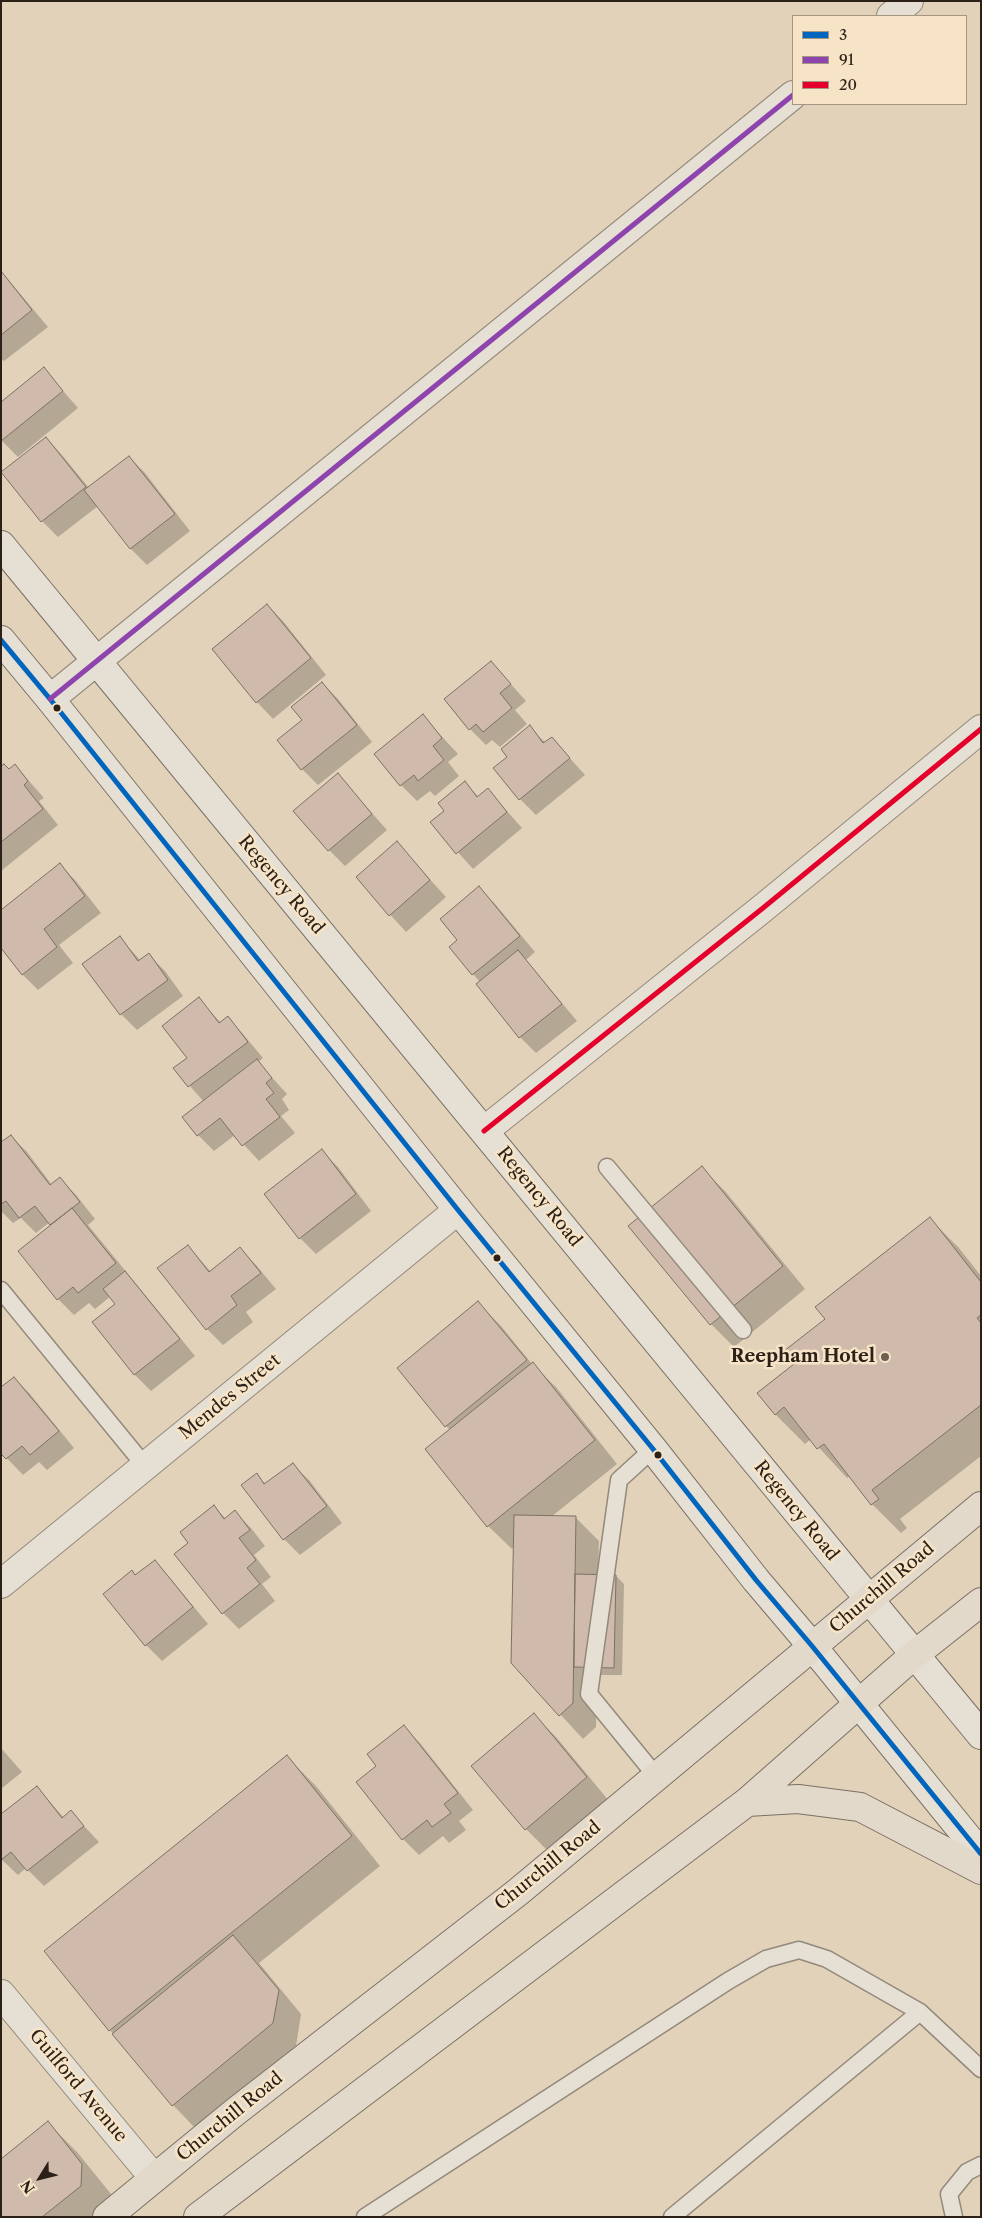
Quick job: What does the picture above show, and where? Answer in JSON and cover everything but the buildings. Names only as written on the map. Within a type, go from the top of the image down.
[{"type":"main road","points":[[892,15],[909,1]]},
{"type":"main road","points":[[50,699],[792,96]]},
{"type":"main road","name":"Regency Road","points":[[1,545],[981,1735]]},
{"type":"main road","points":[[1,640],[458,1210],[653,1449],[756,1580],[981,1854]]},
{"type":"main road","points":[[484,1131],[763,908],[981,729]]},
{"type":"main road","name":"Mendes Street","points":[[1,1584],[458,1210]]},
{"type":"main road","name":"Churchill Road","points":[[107,2217],[235,2112],[518,1892],[981,1506]]},
{"type":"main road","points":[[198,2217],[747,1802],[914,1654],[981,1602]]},
{"type":"main road","points":[[747,1802],[798,1799],[860,1807],[981,1870]]},
{"type":"main road","name":"Guilford Avenue","points":[[1,1994],[154,2178]]},
{"type":"lane","points":[[607,1167],[743,1330]]},
{"type":"lane","points":[[1,1290],[145,1466]]},
{"type":"lane","points":[[653,1449],[619,1480],[589,1694],[656,1776]]},
{"type":"lane","points":[[365,2217],[728,1981],[766,1959],[799,1950],[827,1959],[920,2012],[981,2069]]},
{"type":"lane","points":[[672,2217],[920,2012]]},
{"type":"lane","points":[[954,2217],[948,2194],[967,2172],[981,2165]]},
{"type":"transit line","name":"91","points":[[50,699],[792,96]]},
{"type":"transit line","name":"3","points":[[1,640],[458,1210],[653,1449],[756,1580],[981,1854]]},
{"type":"transit line","name":"20","points":[[484,1131],[763,908],[981,729]]},
{"type":"place","name":"Reepham Hotel","points":[[885,1357]]}]
